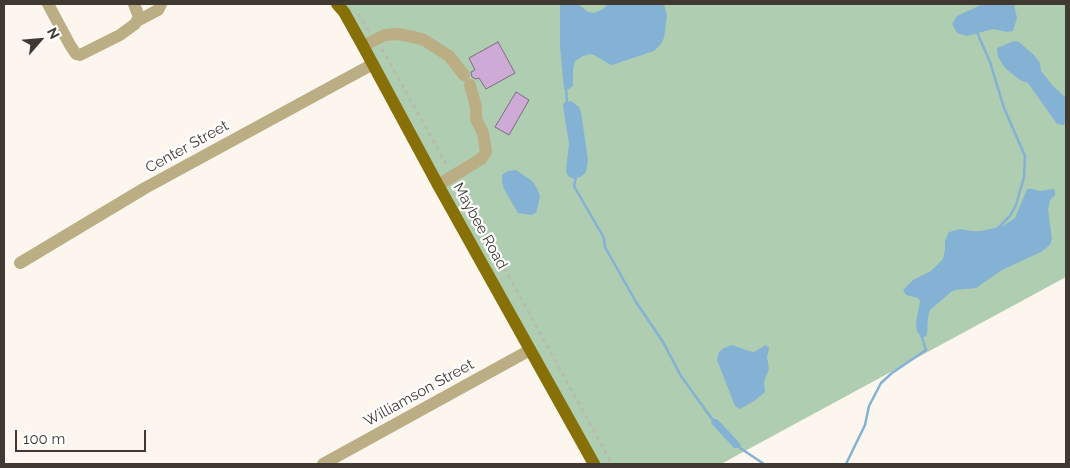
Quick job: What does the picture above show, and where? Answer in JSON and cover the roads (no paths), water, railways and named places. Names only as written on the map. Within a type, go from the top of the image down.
[{"type":"main road","name":"Maybee Road","points":[[337,4],[344,12],[364,46],[438,185],[594,464]]},
{"type":"street","points":[[48,4],[70,45],[76,54],[80,55],[120,35],[139,20],[158,10],[161,4]]},
{"type":"street","points":[[134,4],[138,11],[139,20]]},
{"type":"street","points":[[364,46],[385,35],[397,34],[424,40],[449,56],[467,80],[476,107],[476,119],[483,133],[486,152],[481,160],[438,185]]},
{"type":"street","name":"Center Street","points":[[20,264],[145,188],[372,64]]},
{"type":"street","name":"Williamson Street","points":[[323,464],[530,350]]},
{"type":"water","points":[[560,4],[578,4],[588,12],[594,13],[603,9],[608,4],[664,4],[667,16],[664,38],[654,51],[611,65],[594,55],[583,56],[575,61],[573,86],[569,89],[564,89],[560,46]]},
{"type":"water","points":[[983,4],[1014,4],[1017,18],[1013,31],[1007,32],[993,29],[967,36],[957,33],[952,24],[957,16]]},
{"type":"water","points":[[1014,41],[1019,42],[1034,55],[1040,63],[1041,71],[1066,98],[1066,122],[1064,125],[1057,124],[1028,83],[1020,80],[1005,68],[998,57],[997,48]]},
{"type":"water","points":[[571,101],[579,107],[581,112],[588,160],[586,172],[574,179],[568,176],[566,171],[569,144],[563,106],[564,103]]},
{"type":"water","points":[[516,170],[532,181],[540,196],[536,213],[531,215],[518,213],[504,189],[502,175],[508,171]]},
{"type":"water","points":[[1027,189],[1040,191],[1053,189],[1055,191],[1055,195],[1050,200],[1048,210],[1052,239],[1050,245],[1041,252],[1002,270],[976,288],[951,292],[930,310],[927,335],[920,337],[917,332],[916,322],[920,301],[918,298],[906,295],[903,290],[913,280],[931,271],[943,259],[945,241],[949,232],[961,229],[981,231],[1003,226],[1015,218]]},
{"type":"water","points":[[732,345],[754,352],[766,345],[769,348],[767,357],[769,369],[764,382],[765,392],[740,409],[735,406],[717,360],[719,352]]},
{"type":"water","points":[[712,419],[717,419],[723,425],[741,445],[740,448],[734,448],[711,423]]},
{"type":"waterway","points":[[976,30],[990,62],[1004,108],[1025,156],[1024,177],[1016,205],[1010,216],[997,229]]},
{"type":"waterway","points":[[566,87],[567,104]]},
{"type":"waterway","points":[[576,177],[574,186],[604,238],[605,247],[636,302],[663,342],[681,376],[712,419]]},
{"type":"waterway","points":[[846,464],[865,425],[869,406],[881,383],[892,373],[926,350],[921,334]]},
{"type":"waterway","points":[[740,448],[764,464]]}]
